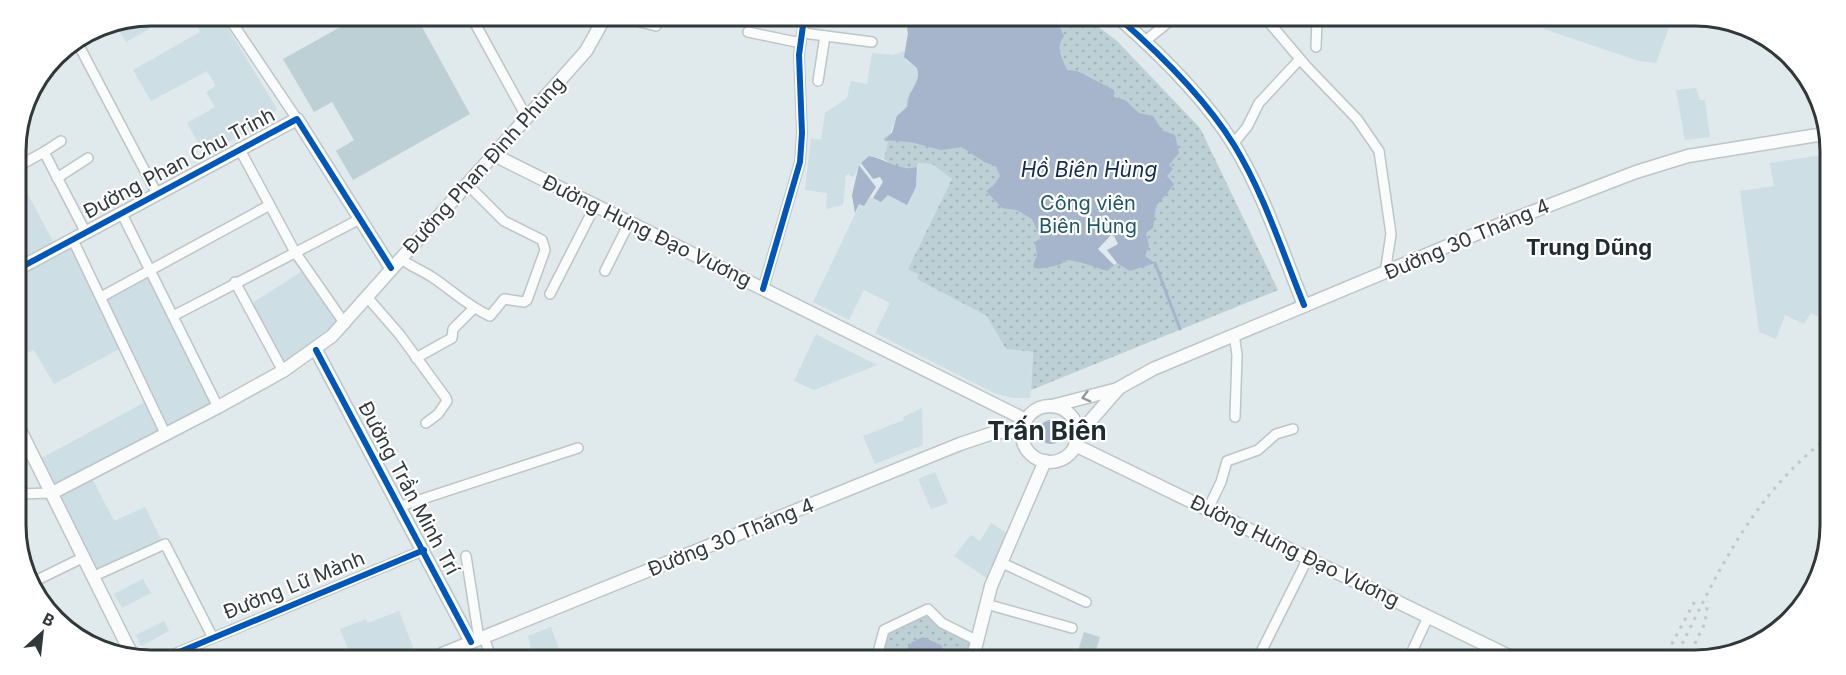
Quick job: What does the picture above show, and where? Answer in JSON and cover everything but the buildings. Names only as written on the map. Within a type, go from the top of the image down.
[{"type":"main road","name":"Đường Phan Đình Phùng","points":[[52,494],[218,407],[316,350],[345,324],[391,268],[586,51],[600,26]]},
{"type":"main road","points":[[1127,26],[1207,108],[1233,144],[1259,193],[1304,305]]},
{"type":"main road","name":"Đường Phan Chu Trinh","points":[[26,265],[122,214],[156,192],[297,118],[391,268]]},
{"type":"main road","name":"Đường 30 Tháng 4","points":[[1052,406],[1119,388],[1168,362],[1304,305],[1540,208],[1667,161],[1819,135]]},
{"type":"main road","name":"Đường Hưng Đạo Vương","points":[[494,155],[763,289],[1024,426]]},
{"type":"main road","name":"Đường Trần Minh Trí","points":[[316,350],[424,550],[478,639]]},
{"type":"main road","name":"Đường 30 Tháng 4","points":[[1076,440],[1119,388]]},
{"type":"main road","points":[[1052,406],[1070,416],[1076,440],[1063,458],[1045,461],[1027,450],[1024,426],[1037,410],[1052,406]]},
{"type":"main road","name":"Đường 30 Tháng 4","points":[[452,650],[960,444],[996,432],[1024,426]]},
{"type":"main road","name":"Đường Hưng Đạo Vương","points":[[1076,440],[1208,509],[1495,649]]},
{"type":"main road","points":[[26,442],[128,647]]},
{"type":"main road","points":[[974,649],[1000,562],[1045,461]]},
{"type":"street","points":[[234,26],[297,118]]},
{"type":"street","points":[[476,26],[527,118]]},
{"type":"street","points":[[763,289],[800,162],[802,129],[799,55],[803,26]]},
{"type":"street","points":[[1144,42],[1164,26]]},
{"type":"street","points":[[1272,26],[1357,118],[1379,151],[1391,234],[1385,273]]},
{"type":"street","points":[[1316,47],[1317,26]]},
{"type":"street","points":[[748,32],[801,43]]},
{"type":"street","points":[[802,33],[872,42]]},
{"type":"street","points":[[818,81],[825,36]]},
{"type":"street","points":[[80,48],[156,192]]},
{"type":"street","points":[[1233,144],[1247,127],[1258,103],[1300,58]]},
{"type":"street","points":[[26,162],[61,141]]},
{"type":"street","points":[[239,148],[268,206],[295,252],[345,324]]},
{"type":"street","points":[[44,152],[86,233]]},
{"type":"street","points":[[57,178],[88,158]]},
{"type":"street","points":[[400,258],[410,267],[429,275],[473,309],[490,316],[501,300],[527,300],[544,249],[542,240],[504,221],[467,184]]},
{"type":"street","points":[[100,297],[268,206]]},
{"type":"street","points":[[550,294],[595,206]]},
{"type":"street","points":[[122,214],[218,407]]},
{"type":"street","points":[[172,316],[360,219]]},
{"type":"street","points":[[605,271],[629,223]]},
{"type":"street","points":[[73,240],[165,433]]},
{"type":"street","points":[[236,282],[283,371]]},
{"type":"street","points":[[367,297],[447,401],[438,414],[426,423]]},
{"type":"street","points":[[416,358],[452,338],[453,329],[473,309]]},
{"type":"street","points":[[1234,334],[1237,355],[1235,417]]},
{"type":"street","points":[[1208,509],[1221,482],[1227,461],[1258,450],[1276,434],[1293,429]]},
{"type":"street","points":[[401,506],[578,448]]},
{"type":"street","points":[[26,494],[52,494]]},
{"type":"street","points":[[92,577],[165,544],[212,636]]},
{"type":"street","name":"Đường Lữ Mành","points":[[183,650],[212,636],[424,550]]},
{"type":"street","points":[[466,556],[478,639],[486,650]]},
{"type":"street","points":[[38,580],[82,558]]},
{"type":"street","points":[[1262,649],[1308,558]]},
{"type":"street","points":[[1000,562],[1086,602]]},
{"type":"street","points":[[986,604],[1072,628]]},
{"type":"street","points":[[879,650],[884,630],[928,609],[942,623],[976,640]]},
{"type":"street","points":[[1413,649],[1428,616]]},
{"type":"shaded area","points":[[154,26],[126,42],[119,30]]},
{"type":"shaded area","points":[[197,26],[227,26],[277,109],[266,121],[205,155],[187,123],[215,107],[206,92],[216,86],[207,71],[151,101],[133,70],[200,32]]},
{"type":"shaded area","points":[[1545,26],[1670,26],[1656,63],[1639,61],[1544,29]]},
{"type":"shaded area","points":[[905,51],[905,60],[917,68],[919,78],[907,98],[908,106],[892,127],[884,159],[869,156],[859,165],[854,177],[846,174],[843,205],[826,209],[827,193],[805,190],[811,138],[821,140],[825,113],[847,98],[851,81],[867,84],[872,53],[893,55]]},
{"type":"shaded area","points":[[1696,88],[1700,100],[1705,100],[1710,137],[1685,140],[1676,90]]},
{"type":"shaded area","points":[[1820,155],[1820,317],[1811,313],[1804,324],[1785,315],[1776,339],[1759,332],[1740,191],[1774,186],[1770,163]]},
{"type":"shaded area","points":[[918,163],[932,164],[952,179],[908,269],[919,275],[918,279],[988,316],[1006,349],[1033,352],[1030,398],[1013,398],[994,393],[875,333],[890,303],[864,290],[849,320],[813,302],[860,204],[864,205],[871,197],[881,202],[888,195],[916,187]]},
{"type":"shaded area","points":[[26,191],[54,243],[26,258]]},
{"type":"shaded area","points":[[72,246],[123,347],[54,384],[34,350],[27,353],[26,351],[26,271]]},
{"type":"shaded area","points":[[304,270],[340,322],[328,334],[283,364],[251,304]]},
{"type":"shaded area","points":[[149,275],[213,404],[166,427],[105,298]]},
{"type":"shaded area","points":[[816,334],[877,365],[814,390],[794,381]]},
{"type":"shaded area","points":[[147,401],[160,430],[54,486],[40,459]]},
{"type":"shaded area","points":[[922,408],[923,445],[875,464],[863,436],[904,420],[903,417]]},
{"type":"shaded area","points":[[935,472],[948,503],[931,509],[918,479]]},
{"type":"shaded area","points":[[92,478],[114,521],[145,507],[162,541],[96,573],[59,496]]},
{"type":"shaded area","points":[[991,523],[1007,533],[988,579],[954,556],[971,535],[980,541]]},
{"type":"shaded area","points":[[143,579],[151,593],[122,608],[114,594]]},
{"type":"shaded area","points":[[399,611],[414,650],[348,650],[340,629],[366,619],[368,623]]},
{"type":"shaded area","points":[[164,621],[169,631],[141,646],[136,635]]},
{"type":"shaded area","points":[[551,627],[559,650],[531,650],[528,636]]},
{"type":"green space","points":[[342,26],[422,26],[470,114],[353,180],[336,151],[354,140],[332,102],[314,112],[283,59]]},
{"type":"green space","name":"Công viên Biên Hùng","points":[[907,26],[1097,26],[1117,41],[1200,128],[1278,290],[1031,390],[1033,352],[1006,349],[987,316],[917,279],[919,275],[908,269],[952,179],[932,164],[918,163],[917,167],[904,169],[884,159],[888,142],[884,140],[885,137],[892,133],[897,116],[906,109],[907,98],[919,78],[917,68],[904,57]]},
{"type":"green space","points":[[928,611],[971,640],[969,649],[880,650],[884,632]]},
{"type":"green space","points":[[1084,632],[1100,637],[1096,649],[1078,649]]},
{"type":"water","name":"Hồ Biên Hùng","points":[[907,26],[1059,26],[1064,36],[1060,45],[1061,57],[1067,70],[1077,71],[1114,90],[1114,97],[1125,100],[1139,113],[1153,116],[1162,130],[1175,135],[1179,153],[1169,165],[1173,169],[1167,176],[1174,184],[1156,206],[1153,228],[1146,233],[1149,246],[1145,256],[1155,263],[1130,271],[1117,263],[1107,271],[1067,260],[1059,265],[1038,269],[1033,265],[1037,256],[1035,242],[1041,238],[1032,219],[1017,210],[1002,208],[986,191],[1000,176],[996,166],[984,162],[962,147],[941,150],[910,142],[884,140],[892,133],[897,116],[908,106],[918,78],[917,68],[904,57]]},
{"type":"water","points":[[869,156],[899,167],[917,167],[916,187],[907,205],[888,195],[881,202],[873,198],[883,182],[880,177],[873,179],[861,163]]},
{"type":"water","points":[[859,165],[876,187],[864,206],[859,204],[855,213],[852,195]]},
{"type":"water","points":[[1051,420],[1059,424],[1063,432],[1059,440],[1051,444],[1043,440],[1039,432],[1043,424]]},
{"type":"water","points":[[923,637],[941,645],[943,649],[906,650],[912,642]]},
{"type":"pier","points":[[1111,235],[1118,244],[1107,250],[1117,263],[1114,265],[1098,249]]},
{"type":"waterway","points":[[1155,263],[1180,329]]},
{"type":"railway","points":[[1679,649],[1737,540],[1755,513],[1799,462],[1820,444]]},
{"type":"railway","points":[[1669,649],[1695,601]]},
{"type":"railway","points":[[1692,649],[1705,623],[1708,601]]},
{"type":"cycle path","points":[[763,289],[800,162],[802,133],[799,55],[803,26]]},
{"type":"cycle path","points":[[1128,26],[1182,78],[1210,111],[1234,145],[1264,203],[1304,305]]},
{"type":"cycle path","points":[[26,265],[297,119],[391,268]]},
{"type":"cycle path","points":[[316,350],[471,642]]},
{"type":"cycle path","points":[[184,650],[424,550]]},
{"type":"district","name":"Trung Dũng","points":[[1589,247]]},
{"type":"district","name":"Trấn Biên","points":[[1047,431]]}]
